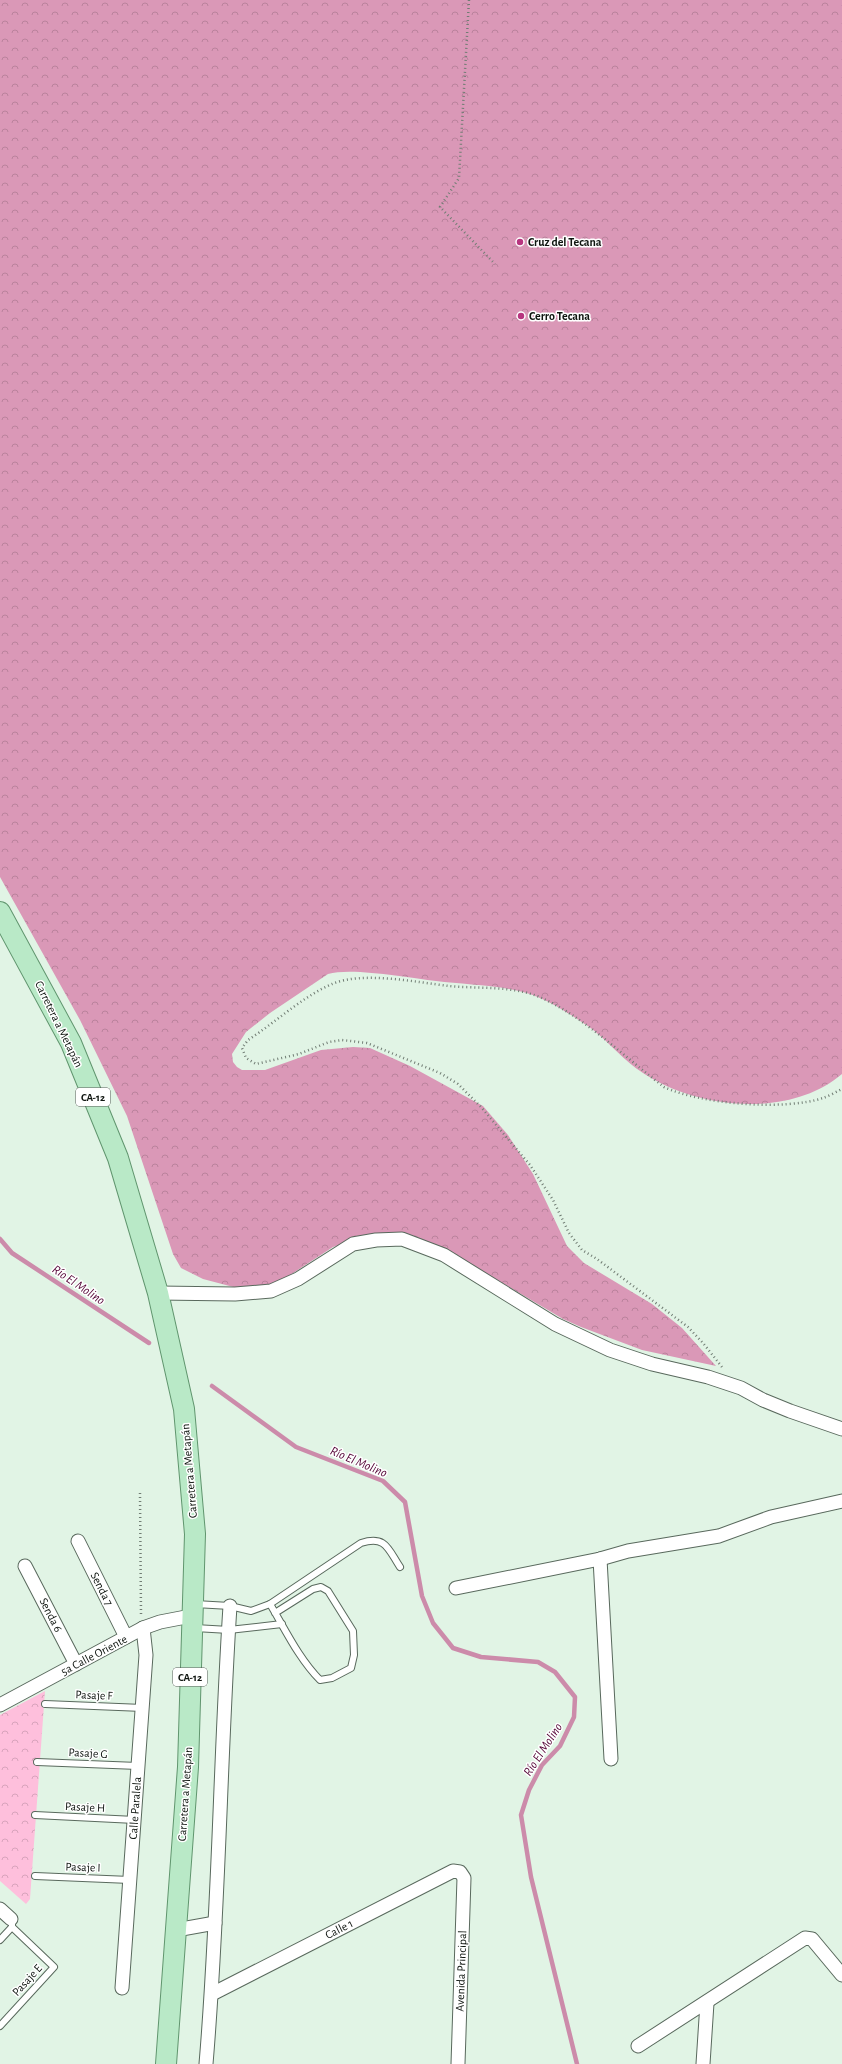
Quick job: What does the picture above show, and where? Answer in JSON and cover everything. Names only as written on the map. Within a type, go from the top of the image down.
[{"type":"main road","name":"Carretera a Metapán","points":[[0,912],[71,1043],[118,1158],[158,1293],[184,1409],[194,1534],[188,1767],[166,2064]]},
{"type":"street","points":[[158,1293],[235,1294],[271,1291],[298,1279],[353,1244],[376,1240],[402,1239],[444,1255],[555,1324],[610,1350],[652,1364],[708,1377],[737,1386],[790,1411],[842,1429]]},
{"type":"street","points":[[456,1588],[600,1559],[628,1551],[719,1536],[771,1516],[842,1501]]},
{"type":"street","name":"Senda 7","points":[[78,1541],[126,1637]]},
{"type":"street","points":[[600,1559],[612,1759]]},
{"type":"street","name":"Senda 6","points":[[26,1566],[76,1664]]},
{"type":"street","points":[[206,2064],[212,1994],[230,1606]]},
{"type":"street","name":"5a Calle Oriente","points":[[0,1705],[143,1628],[160,1622],[192,1616]]},
{"type":"street","name":"Calle Paralela","points":[[122,1988],[146,1655],[143,1628]]},
{"type":"street","name":"Calle 1","points":[[212,1994],[453,1870],[460,1872],[464,1878]]},
{"type":"street","name":"Avenida Principal","points":[[458,2064],[464,1878]]},
{"type":"street","points":[[0,1910],[12,1923]]},
{"type":"street","points":[[176,1930],[215,1923]]},
{"type":"street","points":[[638,2046],[707,2003],[805,1938],[812,1939],[842,1975]]},
{"type":"street","points":[[703,2064],[707,2003]]},
{"type":"lane","points":[[192,1616],[230,1606],[251,1611],[270,1604],[361,1543],[374,1539],[385,1544],[400,1567]]},
{"type":"lane","points":[[270,1604],[275,1613],[310,1670],[320,1680],[332,1678],[351,1668],[354,1655],[353,1631],[328,1591],[321,1587],[313,1589],[275,1613]]},
{"type":"lane","points":[[192,1616],[229,1630],[282,1624]]},
{"type":"lane","name":"Pasaje F","points":[[45,1704],[142,1708]]},
{"type":"lane","name":"Pasaje G","points":[[37,1762],[138,1766]]},
{"type":"lane","name":"Pasaje H","points":[[34,1816],[134,1820]]},
{"type":"lane","name":"Pasaje I","points":[[35,1876],[130,1880]]},
{"type":"lane","points":[[0,1940],[12,1923]]},
{"type":"lane","name":"Pasaje E","points":[[0,2026],[54,1967],[12,1923]]},
{"type":"path","points":[[470,0],[459,178],[440,207],[495,264]]},
{"type":"path","points":[[737,1386],[703,1343],[688,1327],[597,1259],[582,1250],[569,1233],[553,1200],[530,1165],[458,1084],[440,1073],[367,1043],[342,1040],[329,1042],[299,1054],[256,1064],[246,1058],[242,1048],[248,1040],[331,984],[345,980],[362,978],[415,981],[449,986],[504,990],[544,999],[572,1015],[664,1087],[680,1094],[736,1103],[772,1106],[822,1098],[842,1089]]},
{"type":"path","points":[[140,1493],[140,1612],[143,1628]]},
{"type":"green space","points":[[0,0],[842,0],[842,1074],[820,1088],[796,1098],[770,1103],[743,1104],[716,1101],[689,1095],[665,1085],[643,1073],[592,1029],[553,1004],[540,998],[516,990],[503,988],[366,972],[338,972],[328,974],[270,1013],[246,1032],[232,1054],[233,1062],[242,1070],[265,1070],[321,1050],[353,1047],[370,1048],[410,1066],[483,1106],[508,1135],[533,1174],[567,1246],[584,1263],[652,1304],[682,1328],[716,1366],[642,1350],[581,1327],[563,1319],[462,1259],[420,1239],[358,1239],[333,1247],[287,1277],[270,1285],[241,1289],[203,1279],[181,1268],[173,1254],[127,1116],[80,1020],[0,877]]},
{"type":"green space","points":[[45,1691],[30,1899],[26,1904],[0,1881],[0,1715]]},
{"type":"waterway","name":"Río El Molino","points":[[0,1239],[12,1253],[149,1343]]},
{"type":"waterway","name":"Río El Molino","points":[[212,1386],[296,1447],[383,1481],[405,1502],[422,1596],[433,1623],[453,1648],[481,1657],[538,1662],[555,1672],[575,1697],[574,1717],[560,1746],[542,1765],[529,1790],[521,1815],[531,1877],[577,2064]]},
{"type":"place","name":"Cruz del Tecana","points":[[520,242]]},
{"type":"place","name":"Cerro Tecana","points":[[521,316]]}]
